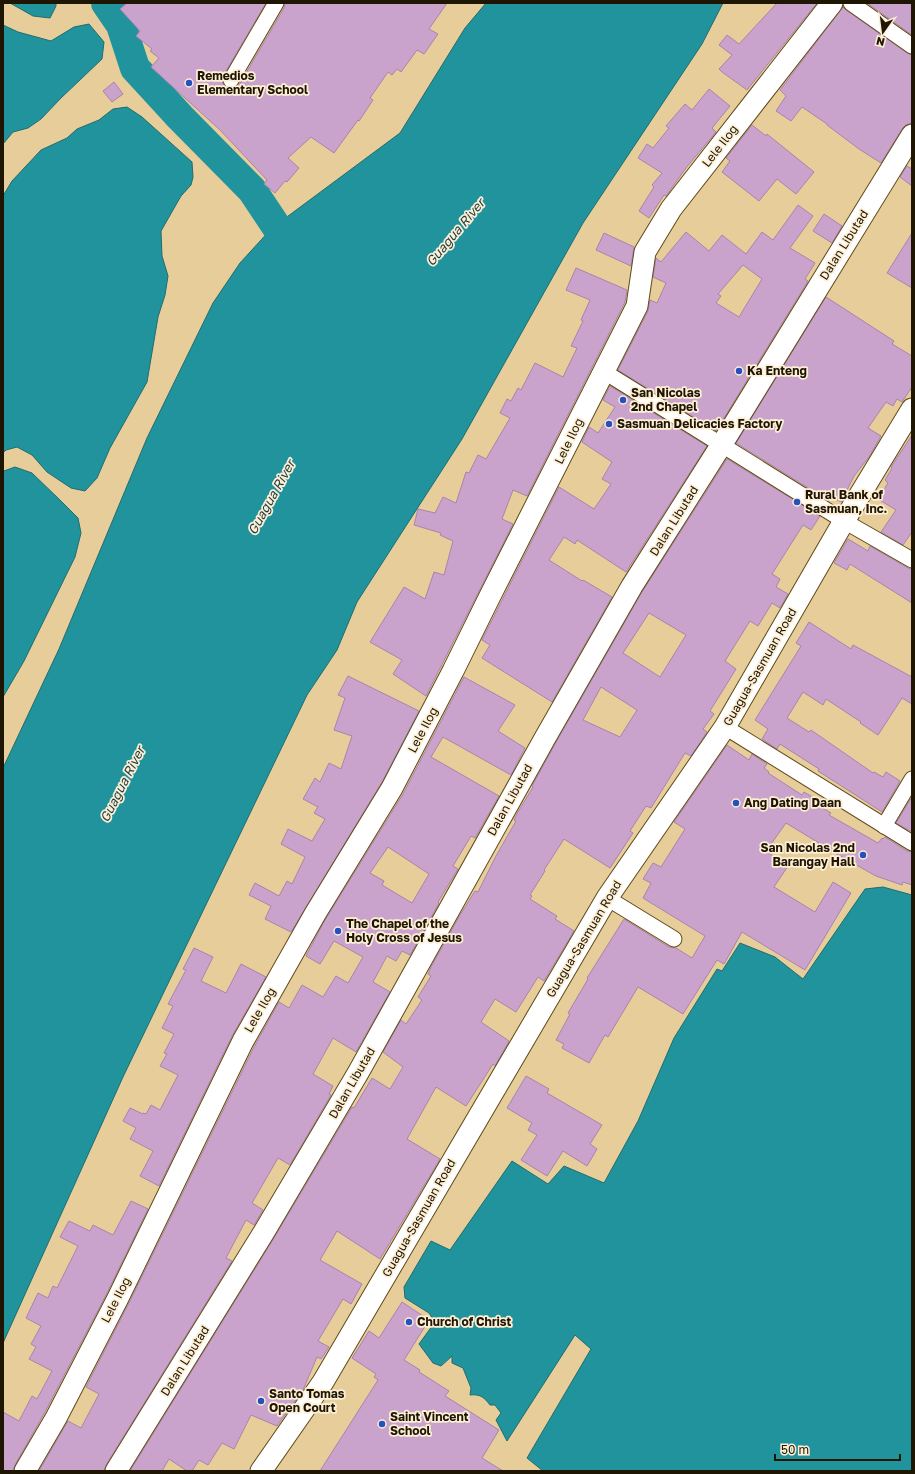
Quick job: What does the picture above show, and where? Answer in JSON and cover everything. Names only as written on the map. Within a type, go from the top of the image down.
[{"type":"street","points":[[231,80],[276,3]]},
{"type":"street","name":"Lele Ilog","points":[[25,1471],[56,1418],[118,1298],[242,1041],[315,914],[392,788],[453,671],[637,306],[645,252],[671,209],[832,3]]},
{"type":"street","points":[[851,3],[912,46]]},
{"type":"street","name":"Dalan Libutad","points":[[116,1471],[264,1232],[351,1086],[541,745],[632,586],[722,444],[912,135]]},
{"type":"street","points":[[603,371],[844,521],[912,560]]},
{"type":"street","name":"Guagua-Sasmuan Road","points":[[261,1471],[323,1382],[607,898],[725,727],[844,521],[912,409]]},
{"type":"street","points":[[725,727],[912,843]]},
{"type":"street","points":[[884,826],[912,779]]},
{"type":"street","points":[[607,898],[674,939]]},
{"type":"water","points":[[10,3],[56,3],[56,6],[50,18],[33,16]]},
{"type":"water","name":"Guagua River","points":[[486,3],[723,3],[702,44],[583,223],[462,439],[357,602],[337,650],[307,695],[123,1077],[3,1343],[3,768],[59,649],[147,438],[213,303],[240,263],[272,228],[400,133],[465,28]]},
{"type":"water","points":[[89,24],[104,42],[102,59],[41,119],[28,128],[13,132],[3,144],[3,25],[18,32],[51,41],[74,27]]},
{"type":"water","points":[[127,107],[142,117],[192,162],[193,177],[191,185],[181,196],[161,231],[162,256],[168,276],[165,295],[158,317],[147,382],[110,448],[97,478],[85,491],[71,488],[47,472],[32,455],[17,447],[6,450],[3,453],[3,196],[12,181],[41,150],[67,138],[77,129],[99,120],[113,109]]},
{"type":"water","points":[[15,467],[32,473],[78,518],[81,533],[75,557],[24,661],[3,697],[3,473],[4,471]]},
{"type":"water","points":[[883,887],[912,895],[912,1471],[543,1471],[527,1458],[591,1349],[575,1335],[507,1441],[496,1420],[501,1413],[495,1405],[490,1405],[482,1397],[470,1395],[471,1388],[463,1368],[452,1363],[452,1356],[441,1366],[433,1363],[419,1344],[435,1322],[429,1313],[405,1298],[404,1287],[431,1241],[450,1250],[512,1161],[548,1184],[564,1166],[604,1183],[638,1121],[674,1038],[717,969],[722,971],[740,943],[775,957],[803,979],[865,889]]},
{"type":"building","points":[[127,3],[266,3],[223,76],[223,84],[226,88],[231,89],[239,85],[284,8],[285,3],[447,3],[429,29],[438,34],[424,54],[417,50],[401,72],[397,69],[392,75],[388,72],[370,98],[373,100],[359,121],[358,120],[334,153],[311,137],[288,158],[299,168],[275,193],[264,184],[267,180],[220,130],[151,67],[159,58],[150,51],[152,49],[136,36],[140,31],[120,9]]},
{"type":"building","points":[[777,3],[817,3],[747,90],[719,69],[732,55],[719,45],[727,35],[739,44]]},
{"type":"building","points":[[867,3],[912,3],[912,35]]},
{"type":"building","points":[[843,7],[907,53],[912,55],[912,123],[906,125],[902,129],[881,163],[859,149],[802,107],[791,121],[776,111],[786,96],[780,90]]},
{"type":"building","points":[[114,82],[123,94],[112,102],[103,91]]},
{"type":"building","points":[[709,89],[730,106],[712,128],[716,132],[686,168],[666,196],[664,195],[649,218],[639,211],[654,187],[652,185],[662,173],[638,158],[647,144],[653,148],[669,128],[666,126],[685,104],[692,110]]},
{"type":"building","points":[[752,125],[766,136],[767,134],[814,172],[796,194],[777,179],[759,201],[722,172],[730,161],[726,158]]},
{"type":"building","points":[[907,166],[912,169],[912,186],[900,177]]},
{"type":"building","points":[[798,205],[813,216],[790,248],[815,263],[805,279],[808,281],[716,431],[618,370],[648,311],[650,300],[657,303],[666,283],[653,277],[656,258],[661,262],[686,232],[709,251],[722,235],[746,254],[762,232],[773,240]],"holes":[[[743,265],[762,279],[739,317],[716,303],[721,296],[718,294]]]},
{"type":"building","points":[[824,214],[842,226],[832,243],[813,231]]},
{"type":"building","points":[[604,233],[634,247],[631,266],[596,250]]},
{"type":"building","points":[[912,233],[912,288],[887,273]]},
{"type":"building","points":[[576,268],[627,290],[625,302],[527,496],[513,490],[502,519],[513,524],[426,696],[393,674],[402,660],[370,642],[404,587],[425,599],[434,572],[444,575],[453,541],[440,535],[441,533],[414,525],[418,509],[435,513],[443,497],[456,503],[466,472],[469,473],[478,455],[486,459],[510,418],[500,413],[507,399],[511,401],[518,388],[521,390],[535,363],[563,377],[577,348],[571,346],[583,321],[581,320],[590,300],[566,290]]},
{"type":"building","points":[[826,297],[894,341],[892,344],[912,356],[912,387],[902,402],[897,399],[893,406],[886,402],[868,428],[881,436],[869,457],[854,476],[841,502],[831,497],[829,501],[736,443]]},
{"type":"building","points":[[610,386],[707,446],[626,572],[577,540],[575,544],[564,537],[549,560],[582,581],[583,580],[612,597],[552,702],[482,658],[490,645],[482,640],[559,487],[594,509],[611,484],[602,479],[612,462],[582,442],[589,427],[598,433],[615,407],[603,400]]},
{"type":"building","points":[[912,435],[912,532],[903,545],[881,532],[896,510],[878,499],[888,483],[885,480],[892,468],[891,467]]},
{"type":"building","points":[[727,459],[820,516],[811,530],[803,525],[772,574],[780,579],[776,587],[788,594],[780,608],[772,603],[758,626],[750,621],[725,661],[736,669],[710,711],[714,714],[703,729],[707,732],[691,756],[685,753],[651,808],[646,806],[630,831],[633,833],[610,868],[564,839],[544,870],[545,871],[530,895],[532,896],[530,899],[557,916],[555,919],[574,931],[544,981],[538,977],[516,1012],[495,999],[481,1022],[509,1041],[495,1066],[493,1064],[466,1106],[436,1087],[407,1139],[440,1159],[380,1259],[337,1231],[320,1260],[362,1284],[351,1304],[343,1299],[318,1341],[329,1347],[321,1359],[317,1357],[303,1390],[277,1426],[251,1415],[234,1449],[222,1443],[208,1465],[199,1460],[192,1471],[187,1471],[169,1459],[162,1471],[130,1471],[274,1238],[352,1107],[354,1108],[372,1078],[390,1089],[403,1067],[383,1052],[401,1020],[406,1024],[422,1000],[418,997],[431,976],[428,974],[431,967],[475,891],[478,892],[516,821],[514,820],[533,787],[532,786],[642,592]],"holes":[[[649,613],[686,635],[660,677],[623,653]],[[601,687],[637,710],[620,737],[583,720]]]},
{"type":"building","points":[[848,539],[868,551],[870,546],[912,569],[912,603],[850,564],[847,570],[834,563]]},
{"type":"building","points":[[809,622],[851,649],[853,645],[912,677],[912,704],[902,698],[878,735],[826,699],[823,705],[803,692],[787,718],[809,732],[811,730],[873,773],[874,772],[883,777],[886,772],[900,781],[882,812],[818,771],[819,769],[780,744],[777,749],[762,739],[768,729],[755,720],[801,646],[796,643]]},
{"type":"building","points":[[348,676],[419,711],[382,782],[291,932],[265,919],[271,906],[249,895],[255,883],[279,896],[287,881],[292,884],[305,857],[281,844],[288,829],[312,841],[325,819],[314,813],[318,807],[303,799],[315,778],[320,782],[329,763],[341,769],[352,736],[334,730],[345,698],[338,695]]},
{"type":"building","points":[[464,677],[515,705],[498,731],[525,748],[511,775],[443,737],[431,757],[499,796],[475,838],[471,836],[453,866],[458,869],[438,902],[439,903],[410,955],[402,951],[396,961],[387,956],[373,982],[390,992],[356,1052],[333,1038],[313,1074],[333,1086],[329,1094],[331,1095],[290,1165],[278,1158],[252,1203],[263,1210],[254,1225],[246,1220],[226,1258],[232,1261],[106,1465],[104,1471],[39,1471],[68,1421],[81,1428],[99,1394],[86,1387],[129,1303],[254,1047],[279,1002],[289,1008],[302,985],[323,997],[336,976],[348,983],[363,957],[334,941],[320,964],[306,956],[325,920],[403,794]],"holes":[[[388,847],[429,874],[412,903],[382,885],[384,881],[370,873]]]},
{"type":"building","points":[[727,745],[749,760],[752,754],[767,764],[764,768],[769,772],[768,773],[802,795],[804,792],[816,799],[814,803],[831,813],[829,815],[878,843],[885,837],[907,851],[912,852],[912,885],[903,882],[902,885],[876,876],[819,844],[786,823],[766,851],[788,866],[774,887],[815,912],[833,882],[851,893],[805,970],[742,932],[724,964],[717,960],[683,1014],[638,987],[608,1037],[605,1035],[589,1063],[562,1048],[564,1044],[556,1040],[570,1014],[568,1013],[588,979],[587,978],[624,919],[669,947],[676,948],[692,958],[705,936],[643,898],[651,883],[643,879],[653,863],[661,867],[685,829],[674,822]]},
{"type":"building","points":[[912,797],[912,832],[896,823]]},
{"type":"building","points":[[194,948],[213,957],[201,981],[226,993],[241,964],[266,977],[232,1036],[159,1186],[140,1176],[153,1151],[130,1139],[136,1128],[123,1121],[130,1108],[143,1114],[146,1114],[151,1105],[160,1110],[178,1075],[160,1066],[167,1054],[164,1053],[174,1034],[162,1028],[173,1006],[168,1004],[186,970],[183,969]]},
{"type":"building","points":[[526,1076],[549,1089],[547,1093],[602,1125],[590,1144],[597,1149],[587,1166],[563,1151],[547,1176],[521,1160],[537,1135],[528,1130],[532,1123],[507,1108]]},
{"type":"building","points":[[131,1201],[148,1209],[107,1293],[13,1471],[3,1471],[3,1412],[19,1421],[32,1396],[37,1399],[52,1371],[29,1359],[36,1347],[31,1344],[41,1326],[26,1318],[38,1293],[48,1298],[53,1286],[57,1288],[78,1246],[60,1237],[69,1221],[90,1231],[93,1225],[113,1235]]},
{"type":"building","points":[[402,1302],[429,1320],[404,1360],[420,1370],[419,1372],[449,1391],[445,1396],[499,1430],[482,1458],[503,1471],[320,1471],[378,1380],[374,1377],[376,1374],[352,1358],[369,1331],[379,1338]]},
{"type":"waterway","points":[[106,3],[121,25],[135,68],[180,117],[252,190],[298,259]]},
{"type":"place","name":"Remedios Elementary School","points":[[189,83]]},
{"type":"place","name":"Ka Enteng","points":[[739,371]]},
{"type":"place","name":"San Nicolas 2nd Chapel","points":[[623,400]]},
{"type":"place","name":"Sasmuan Delicacies Factory","points":[[609,424]]},
{"type":"place","name":"Rural Bank of Sasmuan, Inc.","points":[[797,502]]},
{"type":"place","name":"Ang Dating Daan","points":[[736,803]]},
{"type":"place","name":"San Nicolas 2nd Barangay Hall","points":[[863,855]]},
{"type":"place","name":"The Chapel of the Holy Cross of Jesus","points":[[338,931]]},
{"type":"place","name":"Church of Christ","points":[[409,1322]]},
{"type":"place","name":"Santo Tomas Open Court","points":[[261,1401]]},
{"type":"place","name":"Saint Vincent School","points":[[382,1424]]}]
